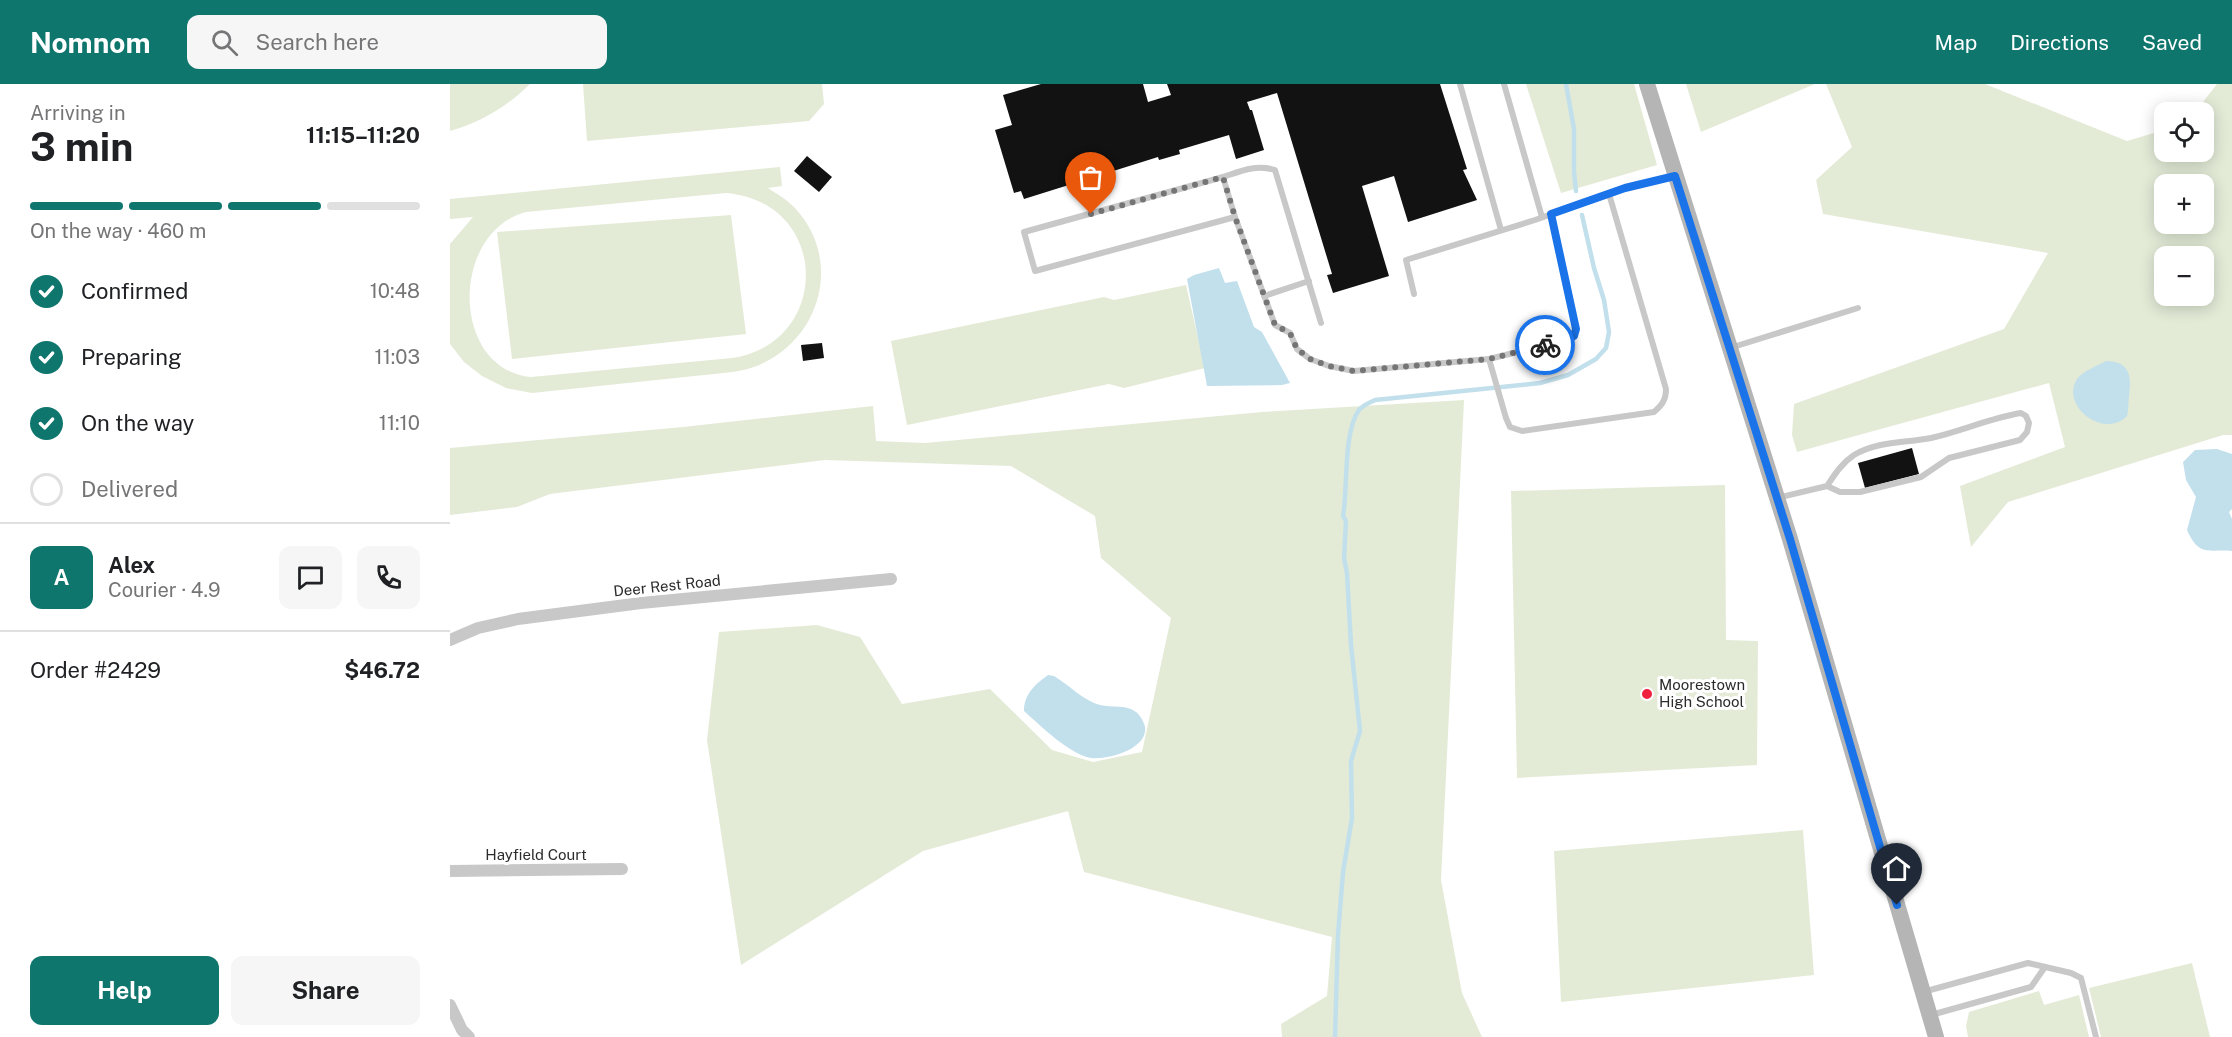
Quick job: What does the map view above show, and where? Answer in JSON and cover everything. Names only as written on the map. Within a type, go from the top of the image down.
[{"type":"main road","points":[[1647,84],[1777,498],[1936,1037]]},
{"type":"street","name":"Deer Rest Road","points":[[450,640],[478,628],[518,619],[641,603],[891,579]]},
{"type":"street","name":"Hayfield Court","points":[[450,871],[621,869]]},
{"type":"street","points":[[450,1005],[462,1030],[469,1037]]},
{"type":"lane","points":[[1460,84],[1501,230]]},
{"type":"lane","points":[[1504,84],[1542,217]]},
{"type":"lane","points":[[1235,217],[1035,271],[1024,232],[1263,166],[1275,170],[1321,323]]},
{"type":"lane","points":[[1414,294],[1406,260],[1609,194],[1675,176]]},
{"type":"lane","points":[[1223,177],[1235,217],[1275,325],[1290,333],[1297,349],[1310,359],[1354,371],[1489,359],[1574,336],[1576,329],[1551,214]]},
{"type":"lane","points":[[1489,359],[1510,427],[1522,431],[1654,412],[1662,405],[1666,398],[1666,388],[1609,194]]},
{"type":"lane","points":[[1264,296],[1309,281]]},
{"type":"lane","points":[[1729,348],[1858,308]]},
{"type":"lane","points":[[1777,498],[1827,486],[1840,492],[1860,492],[1921,477],[1949,459],[2020,440],[2027,432],[2029,423],[2026,416],[2021,413],[1930,438],[1892,443],[1864,450],[1844,462],[1827,486]]},
{"type":"lane","points":[[1923,992],[2028,963],[2072,973],[2081,978],[2096,1037]]},
{"type":"lane","points":[[1930,1015],[2031,987],[2045,967]]},
{"type":"green space","points":[[450,84],[530,84],[493,113],[450,131]]},
{"type":"green space","points":[[583,84],[822,84],[824,104],[809,121],[587,141]]},
{"type":"green space","points":[[1526,84],[1634,84],[1657,165],[1561,193]]},
{"type":"green space","points":[[1686,84],[1815,84],[1701,132]]},
{"type":"green space","points":[[1826,84],[1985,84],[2127,141],[2154,133],[2154,162],[2214,162],[2214,102],[2203,102],[2217,84],[2232,84],[2232,435],[2223,435],[2008,502],[1971,547],[1960,486],[2065,447],[2049,383],[1797,452],[1792,435],[1794,404],[2004,329],[2048,253],[1823,214],[1816,180],[1852,147]]},
{"type":"green space","points":[[780,167],[782,186],[768,188],[794,207],[811,231],[820,257],[821,283],[814,308],[802,331],[784,350],[761,364],[733,372],[532,393],[506,388],[482,376],[464,362],[450,344],[450,244],[473,217],[450,219],[450,199]],"holes":[[[726,193],[761,202],[785,220],[800,245],[806,273],[802,302],[788,327],[765,347],[732,358],[531,377],[504,368],[485,351],[474,327],[470,299],[473,271],[483,245],[501,225],[526,212]]]},
{"type":"green space","points":[[731,215],[746,334],[512,359],[497,232]]},
{"type":"green space","points":[[1186,285],[1205,368],[1124,388],[1109,384],[907,425],[891,341],[1104,297],[1114,300]]},
{"type":"green space","points":[[1464,400],[1441,880],[1462,993],[1482,1037],[1282,1037],[1281,1024],[1327,996],[1332,937],[1084,872],[1068,811],[923,851],[741,965],[707,740],[719,632],[817,625],[860,637],[902,704],[990,689],[1052,750],[1093,762],[1142,752],[1171,618],[1101,558],[1095,516],[1011,466],[825,460],[550,494],[517,507],[450,515],[450,448],[683,427],[873,406],[876,441],[925,443],[1262,412]]},
{"type":"green space","points":[[1725,485],[1726,640],[1758,641],[1757,765],[1517,778],[1511,491]]},
{"type":"green space","points":[[1803,830],[1814,975],[1561,1002],[1554,851]]},
{"type":"green space","points":[[2192,963],[2210,1037],[2101,1037],[2089,988]]},
{"type":"green space","points":[[2039,991],[2044,1005],[2079,995],[2089,1037],[1968,1037],[1966,1026],[1969,1012]]},
{"type":"water","points":[[1219,268],[1225,283],[1237,281],[1254,327],[1262,332],[1290,383],[1207,386],[1187,279]]},
{"type":"water","points":[[2106,361],[2124,367],[2130,382],[2127,416],[2117,422],[2107,424],[2096,422],[2079,408],[2074,399],[2073,389],[2080,376]]},
{"type":"water","points":[[2217,449],[2232,454],[2232,509],[2229,512],[2232,519],[2232,551],[2210,551],[2200,548],[2191,539],[2187,530],[2196,497],[2186,480],[2183,462],[2195,450]]},
{"type":"water","points":[[1048,675],[1054,676],[1094,703],[1128,708],[1136,712],[1145,727],[1140,741],[1126,752],[1098,758],[1083,755],[1065,745],[1024,711],[1024,705],[1031,691]]},
{"type":"building","points":[[1041,84],[1143,84],[1148,102],[1171,95],[1167,84],[1440,84],[1467,169],[1463,170],[1477,200],[1408,222],[1394,176],[1362,186],[1389,276],[1333,293],[1327,275],[1332,274],[1277,93],[1247,102],[1252,110],[1264,150],[1236,159],[1229,135],[1179,150],[1180,154],[1159,160],[1158,157],[1024,199],[1021,191],[1014,193],[995,130],[1012,125],[1003,95]]},
{"type":"building","points":[[807,156],[832,177],[819,192],[794,171]]},
{"type":"building","points":[[822,343],[824,358],[803,361],[801,345]]},
{"type":"building","points":[[1912,448],[1919,474],[1865,488],[1858,463]]},
{"type":"waterway","points":[[1566,84],[1574,129],[1576,191]]},
{"type":"waterway","points":[[1335,1037],[1338,935],[1343,872],[1352,818],[1351,761],[1360,731],[1344,558],[1346,521],[1343,516],[1350,432],[1359,410],[1375,400],[1540,383],[1568,375],[1596,359],[1606,348],[1609,332],[1604,300],[1582,215]]},
{"type":"way so far","points":[[1091,214],[1223,177],[1235,217],[1275,325],[1290,333],[1297,349],[1310,359],[1329,366],[1354,371],[1475,361],[1545,345]]},
{"type":"place","name":"Moorestown High School","points":[[1647,694]]},
{"type":"route","points":[[1545,345],[1574,336],[1576,329],[1551,214],[1625,188],[1675,176],[1790,539],[1897,905]]}]
